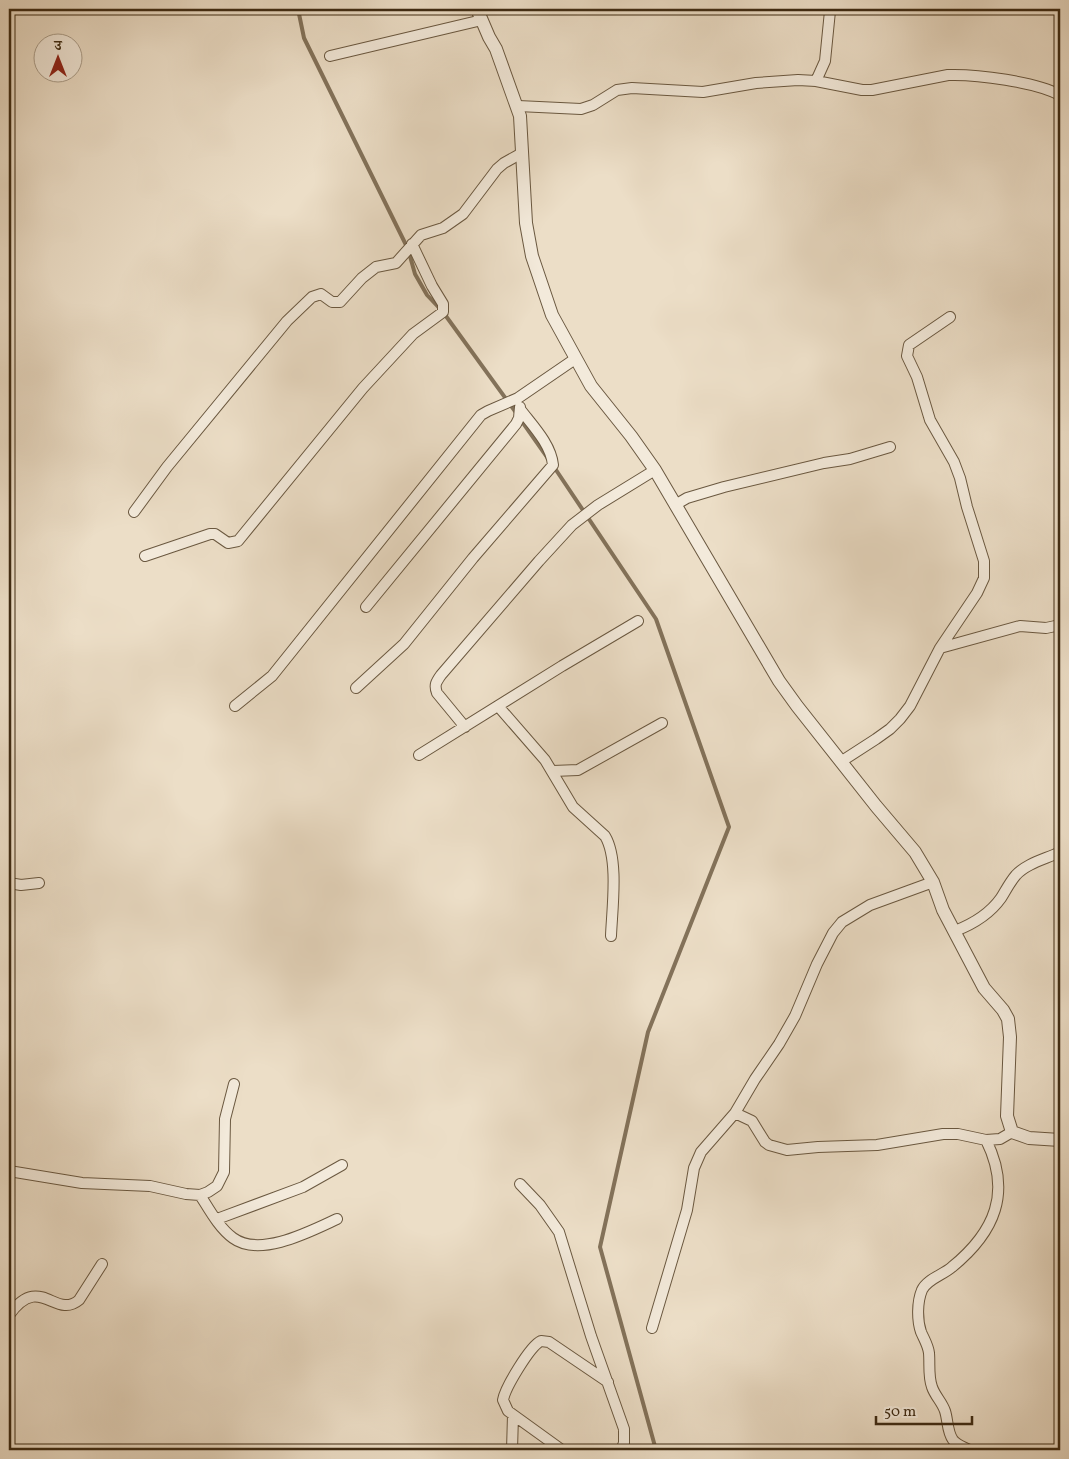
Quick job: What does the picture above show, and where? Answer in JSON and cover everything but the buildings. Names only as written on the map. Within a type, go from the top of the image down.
[{"type":"street","points":[[816,81],[825,61],[830,11]]},
{"type":"street","points":[[330,56],[480,14],[518,106],[526,223],[532,256],[552,315],[591,386],[631,436],[655,470],[779,681],[876,806],[915,852],[933,882],[943,910],[984,988],[1004,1010],[1008,1019],[1010,1037],[1007,1116],[1012,1132]]},
{"type":"street","points":[[518,106],[581,109],[593,105],[617,90],[632,88],[703,92],[756,83],[816,81],[862,90],[872,90],[948,75],[1026,84],[1048,88],[1060,95]]},
{"type":"street","points":[[134,512],[167,468],[287,321],[305,303],[318,294],[332,302],[340,302],[371,271],[380,265],[396,263],[412,244],[426,232],[443,228],[463,214],[496,169],[522,153]]},
{"type":"street","points":[[145,556],[210,534],[215,534],[228,543],[238,541],[363,388],[413,334],[443,312],[443,304],[432,286],[412,244]]},
{"type":"street","points":[[842,761],[876,739],[900,719],[910,706],[940,648],[982,585],[984,561],[954,462],[930,420],[917,377],[907,356],[909,345],[950,317]]},
{"type":"street","points":[[234,706],[272,676],[481,415],[521,396],[575,359]]},
{"type":"street","points":[[366,607],[513,429],[519,418],[521,396]]},
{"type":"street","points":[[356,688],[404,644],[473,558],[553,465],[551,454],[547,447],[520,409]]},
{"type":"street","points":[[675,504],[687,498],[724,487],[824,463],[850,459],[890,447]]},
{"type":"street","points":[[465,727],[437,693],[436,682],[539,561],[581,518],[598,504],[655,470]]},
{"type":"street","points":[[419,755],[638,621]]},
{"type":"street","points":[[940,648],[1020,626],[1046,628],[1060,625]]},
{"type":"street","points":[[498,706],[537,749],[553,771],[573,807],[605,836],[611,848],[613,858],[611,936]]},
{"type":"street","points":[[553,771],[578,770],[662,723]]},
{"type":"street","points":[[955,931],[976,921],[994,907],[1017,874],[1023,869],[1060,852]]},
{"type":"street","points":[[652,1328],[686,1210],[694,1168],[701,1152],[735,1113],[795,1016],[816,964],[833,933],[842,922],[870,905],[933,882]]},
{"type":"street","points":[[9,883],[22,885],[39,884]]},
{"type":"street","points":[[9,1172],[82,1183],[144,1185],[186,1194],[200,1195],[208,1192],[216,1186],[224,1172],[225,1119],[234,1084]]},
{"type":"street","points":[[735,1113],[752,1121],[764,1142],[787,1150],[877,1145],[943,1134],[958,1134],[986,1140],[1000,1140],[1012,1132]]},
{"type":"street","points":[[1012,1132],[1029,1138],[1060,1140]]},
{"type":"street","points":[[969,1450],[957,1444],[950,1435],[945,1409],[932,1386],[928,1347],[920,1330],[920,1299],[926,1285],[962,1259],[983,1234],[994,1215],[997,1176],[994,1158],[986,1140]]},
{"type":"street","points":[[217,1219],[303,1187],[342,1165]]},
{"type":"street","points":[[520,1184],[540,1205],[559,1232],[591,1336],[624,1429],[622,1450]]},
{"type":"street","points":[[200,1195],[233,1239],[248,1245],[280,1242],[302,1235],[337,1219]]},
{"type":"street","points":[[9,1315],[19,1303],[35,1296],[40,1296],[60,1305],[74,1304],[79,1300],[102,1264]]},
{"type":"street","points":[[562,1450],[504,1407],[504,1395],[533,1348],[541,1341],[549,1342],[608,1382]]},
{"type":"street","points":[[512,1450],[513,1415]]},
{"type":"waterway","points":[[298,9],[304,38],[408,249],[415,274],[427,295],[443,312],[517,414]]},
{"type":"waterway","points":[[521,420],[547,457]]},
{"type":"waterway","points":[[554,467],[656,619],[729,827],[648,1032],[600,1247],[656,1450]]}]
